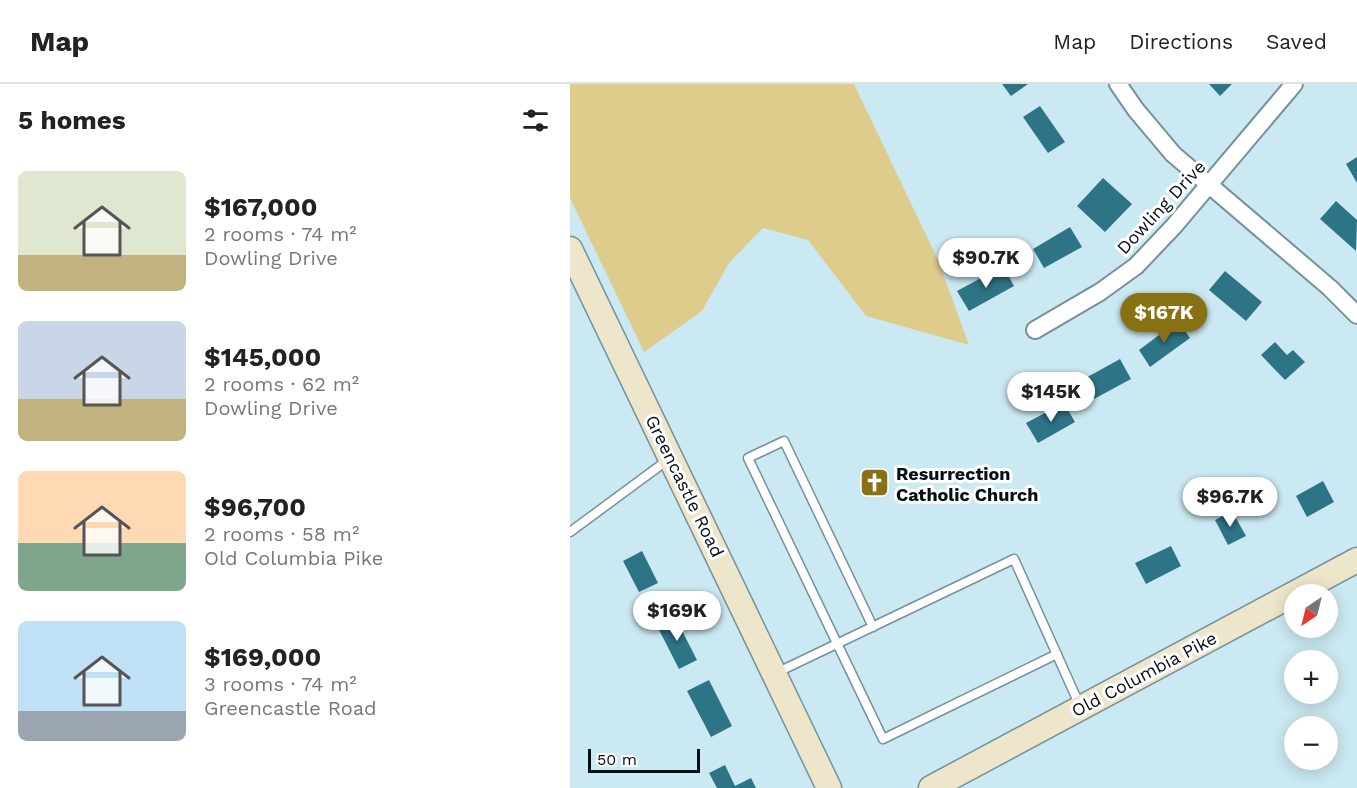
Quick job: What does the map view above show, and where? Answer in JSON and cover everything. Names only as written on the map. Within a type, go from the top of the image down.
[{"type":"street","points":[[1118,84],[1136,110],[1173,154],[1330,288],[1357,315]]},
{"type":"street","name":"Dowling Drive","points":[[1035,330],[1100,292],[1136,266],[1174,226],[1294,84]]},
{"type":"street","name":"Greencastle Road","points":[[570,249],[776,673],[829,788]]},
{"type":"street","name":"Old Columbia Pike","points":[[931,788],[1357,560]]},
{"type":"lane","points":[[873,627],[784,441],[748,458],[884,739],[1057,654]]},
{"type":"lane","points":[[570,532],[672,457]]},
{"type":"lane","points":[[776,673],[1014,559],[1080,707]]},
{"type":"shaded area","points":[[570,84],[854,84],[938,260],[969,345],[866,316],[808,240],[763,228],[729,263],[702,311],[644,352],[570,198]]},
{"type":"building","points":[[1002,84],[1028,84],[1011,96]]},
{"type":"building","points":[[1209,84],[1232,84],[1220,96]]},
{"type":"building","points":[[1040,106],[1065,142],[1048,153],[1023,117]]},
{"type":"building","points":[[1357,157],[1357,183],[1346,164]]},
{"type":"building","points":[[1103,178],[1132,204],[1105,232],[1077,206]]},
{"type":"building","points":[[1336,201],[1357,220],[1356,251],[1320,219]]},
{"type":"building","points":[[1070,227],[1082,247],[1044,268],[1033,249]]},
{"type":"building","points":[[1003,266],[1014,286],[969,311],[957,291]]},
{"type":"building","points":[[1225,271],[1262,302],[1246,321],[1209,290]]},
{"type":"building","points":[[1178,321],[1190,338],[1150,367],[1139,350]]},
{"type":"building","points":[[1275,342],[1287,355],[1293,350],[1305,362],[1285,380],[1261,355]]},
{"type":"building","points":[[1120,359],[1131,379],[1094,399],[1082,380]]},
{"type":"building","points":[[1064,403],[1075,422],[1038,443],[1026,423]]},
{"type":"building","points":[[1323,481],[1334,502],[1307,517],[1296,496]]},
{"type":"building","points":[[1232,511],[1246,536],[1228,545],[1215,520]]},
{"type":"building","points":[[1171,546],[1181,566],[1146,584],[1135,563]]},
{"type":"building","points":[[642,551],[658,583],[639,592],[623,561]]},
{"type":"building","points":[[674,615],[697,660],[679,669],[656,624]]},
{"type":"building","points":[[709,680],[732,726],[711,737],[687,691]]},
{"type":"building","points":[[725,765],[735,786],[751,778],[756,788],[717,788],[709,773]]},
{"type":"place","name":"Resurrection Catholic Church","points":[[875,483]]}]
